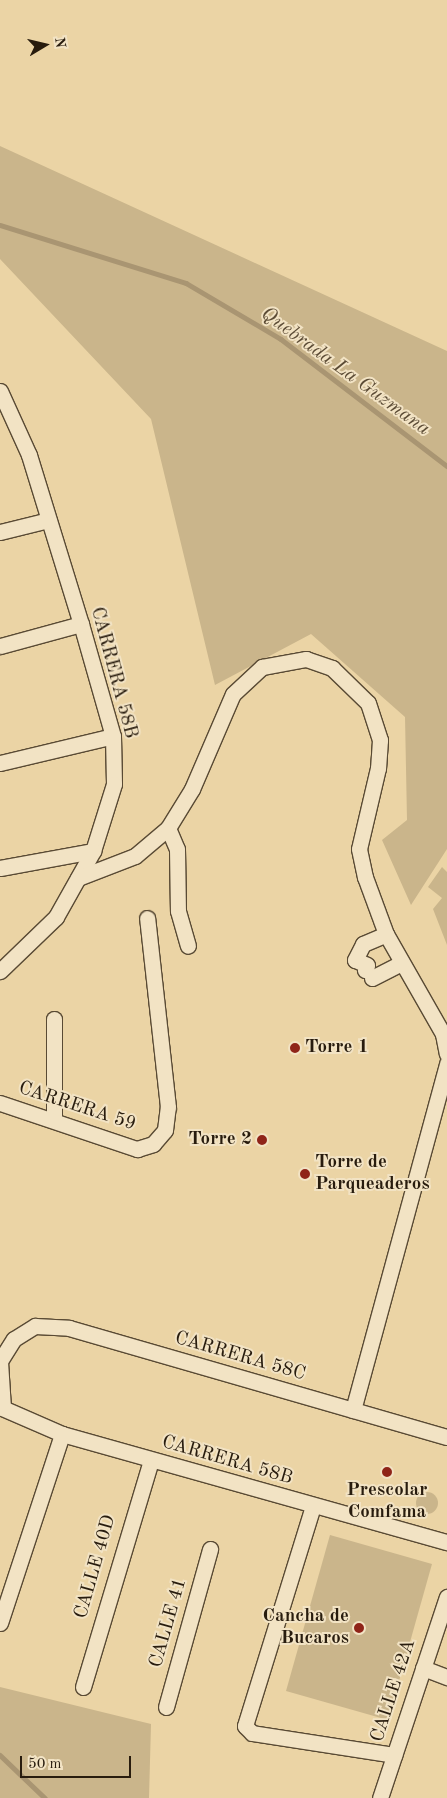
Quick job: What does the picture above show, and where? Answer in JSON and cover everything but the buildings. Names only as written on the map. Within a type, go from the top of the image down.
[{"type":"street","name":"CARRERA 58B","points":[[0,391],[7,420],[49,520],[81,624],[113,736],[114,784],[93,851],[56,918],[0,971]]},
{"type":"street","points":[[0,532],[49,520]]},
{"type":"street","points":[[0,646],[81,624]]},
{"type":"street","points":[[78,878],[135,856],[168,828],[192,789],[233,694],[262,667],[306,659],[332,668],[368,703],[380,740],[378,768],[359,849],[386,934],[443,1034],[447,1054]]},
{"type":"street","points":[[0,763],[113,736]]},
{"type":"street","points":[[168,828],[177,849],[178,911],[188,946]]},
{"type":"street","points":[[0,868],[93,851]]},
{"type":"street","name":"CARRERA 59","points":[[0,1103],[137,1149],[153,1144],[165,1130],[168,1107],[147,918]]},
{"type":"street","points":[[386,934],[363,944],[355,960],[367,965],[369,974],[401,963]]},
{"type":"street","points":[[54,1019],[54,1120]]},
{"type":"street","points":[[353,1410],[447,1063]]},
{"type":"street","name":"CARRERA 58C","points":[[0,1361],[22,1332],[35,1326],[69,1328],[447,1437]]},
{"type":"street","points":[[0,1361],[2,1408]]},
{"type":"street","name":"CARRERA 58B","points":[[2,1408],[62,1434],[313,1506],[447,1542]]},
{"type":"street","points":[[0,1623],[62,1434]]},
{"type":"street","name":"CALLE 40D","points":[[82,1687],[151,1460]]},
{"type":"street","points":[[313,1506],[245,1726],[252,1733],[394,1755]]},
{"type":"street","name":"CALLE 41","points":[[166,1707],[210,1549]]},
{"type":"street","name":"CALLE 42A","points":[[380,1798],[447,1597]]},
{"type":"street","points":[[423,1668],[447,1677]]},
{"type":"shaded area","points":[[0,146],[447,351],[447,849],[411,905],[382,840],[407,820],[405,717],[311,634],[215,685],[151,419],[0,259]]},
{"type":"shaded area","points":[[442,867],[447,872],[447,945],[433,909],[442,898],[428,887]]},
{"type":"shaded area","points":[[427,1492],[435,1495],[438,1503],[435,1511],[427,1514],[419,1511],[416,1503],[419,1495]]},
{"type":"shaded area","name":"Cancha de Bucaros","points":[[330,1535],[432,1564],[388,1720],[286,1691]]},
{"type":"shaded area","points":[[0,1687],[151,1724],[149,1798],[0,1798]]},
{"type":"waterway","name":"Quebrada La Guzmana","points":[[0,225],[186,283],[281,339],[447,466]]},
{"type":"waterway","points":[[0,1755],[45,1798]]},
{"type":"place","name":"Torre 1","points":[[295,1048]]},
{"type":"place","name":"Torre 2","points":[[262,1140]]},
{"type":"place","name":"Torre de Parqueaderos","points":[[305,1174]]},
{"type":"place","name":"Prescolar Comfama","points":[[387,1472]]},
{"type":"place","name":"Cancha de Bucaros","points":[[359,1628]]}]
